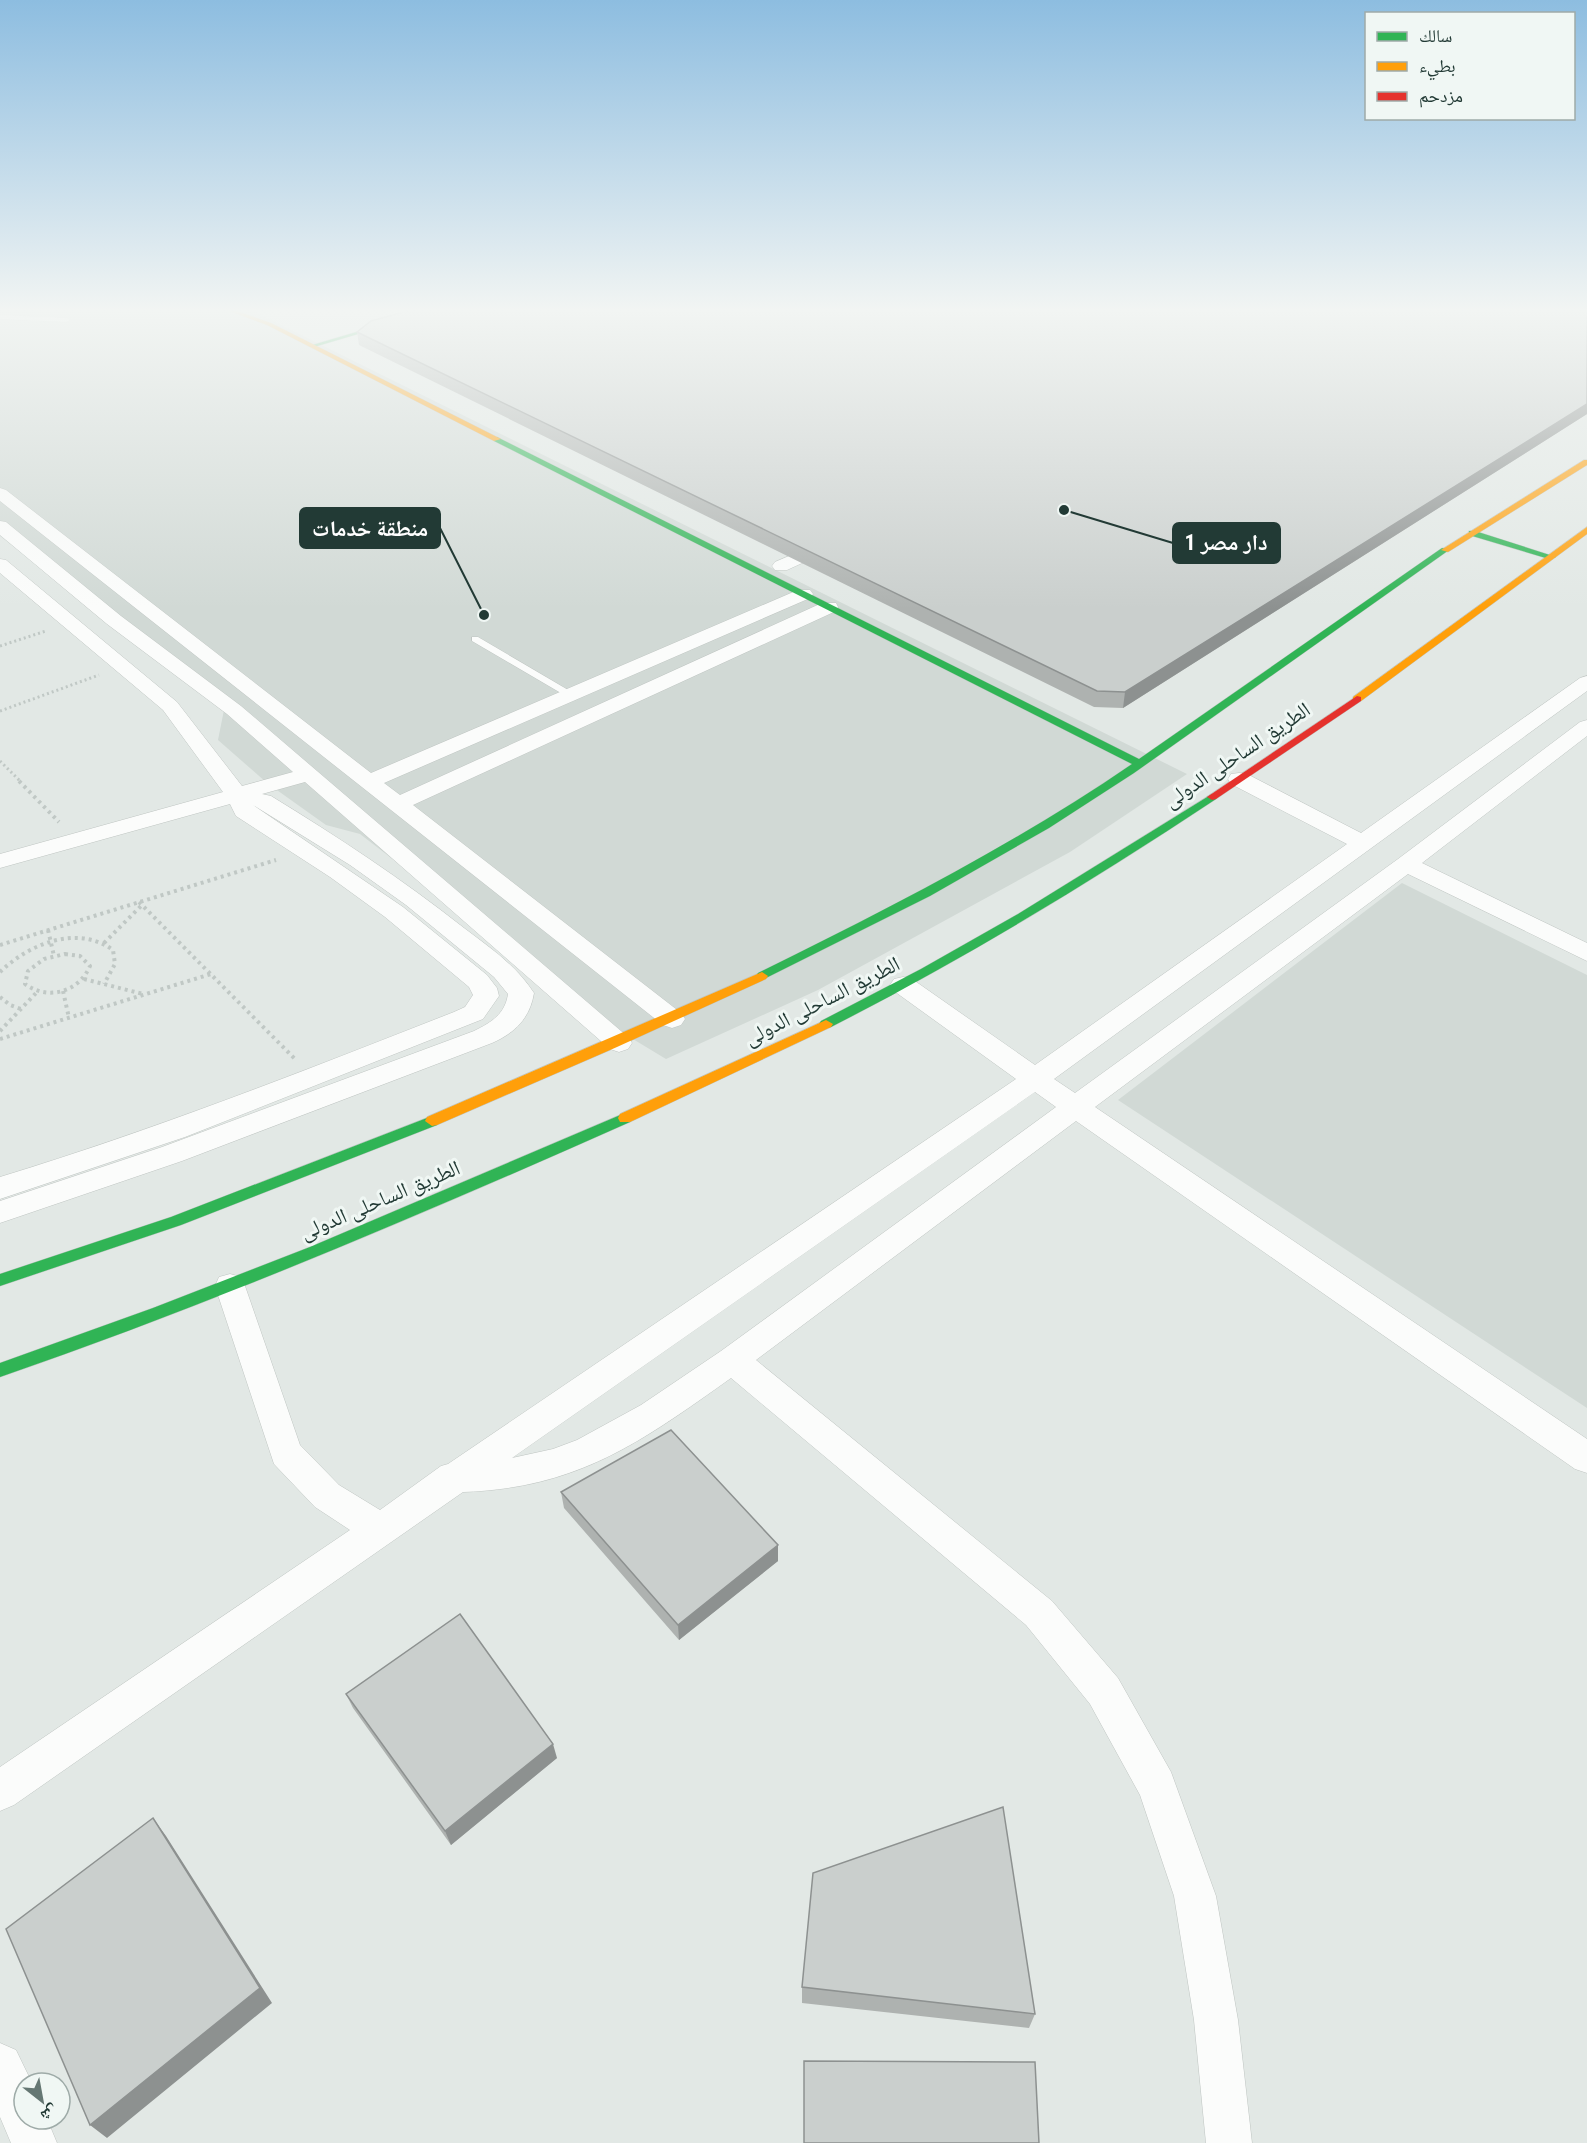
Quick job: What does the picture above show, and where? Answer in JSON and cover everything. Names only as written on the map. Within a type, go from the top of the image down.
[{"type":"main road","points":[[443,409],[803,585]]},
{"type":"main road","points":[[468,409],[651,501]]},
{"type":"main road","points":[[0,1280],[82,1255],[323,1166],[619,1043],[849,935],[1041,827],[1139,763],[1154,747],[1472,532],[1587,462]]},
{"type":"main road","name":"الطريق الساحلى الدولى","points":[[0,1370],[231,1286],[511,1168],[786,1044],[903,985],[1113,862],[1239,779],[1344,709],[1587,530]]},
{"type":"main road","points":[[1472,532],[1552,557]]},
{"type":"main road","points":[[766,559],[781,566],[829,607],[1139,763]]},
{"type":"street","points":[[0,492],[672,1019]]},
{"type":"street","points":[[0,526],[114,620],[228,705],[619,1043]]},
{"type":"street","points":[[766,559],[798,551],[841,531]]},
{"type":"street","points":[[798,551],[827,565]]},
{"type":"street","points":[[781,566],[798,551]]},
{"type":"street","points":[[0,564],[125,666],[170,706],[232,788],[244,811],[394,912],[478,981],[484,988],[486,996],[482,1005],[474,1013],[314,1078],[163,1135],[0,1188]]},
{"type":"street","points":[[368,782],[570,694],[803,585]]},
{"type":"street","points":[[378,833],[405,811],[829,607]]},
{"type":"street","points":[[0,1791],[1035,1079],[1587,682]]},
{"type":"street","points":[[255,729],[285,716]]},
{"type":"street","points":[[453,1478],[528,1471],[565,1461],[599,1447],[631,1429],[732,1360],[1407,862],[1587,726]]},
{"type":"street","points":[[0,844],[302,769]]},
{"type":"street","points":[[1239,779],[1587,953]]},
{"type":"street","points":[[0,861],[232,788],[263,801],[358,860],[414,900],[503,971],[521,993],[520,1004],[513,1017],[483,1037],[172,1154],[0,1212]]},
{"type":"street","points":[[903,985],[1074,1106],[1587,1458]]},
{"type":"street","points":[[482,1005],[520,1004]]},
{"type":"street","points":[[231,1286],[286,1453],[327,1496],[380,1529]]},
{"type":"street","points":[[732,1360],[1040,1613],[1104,1691],[1157,1786],[1195,1896],[1216,2020],[1229,2143]]},
{"type":"street","points":[[0,2066],[12,2092]]},
{"type":"lane","points":[[475,639],[570,694]]},
{"type":"path","points":[[0,646],[72,623]]},
{"type":"path","points":[[0,711],[125,666]]},
{"type":"path","points":[[0,761],[64,827]]},
{"type":"path","points":[[0,945],[141,904],[305,851]]},
{"type":"path","points":[[104,943],[141,904]]},
{"type":"path","points":[[141,904],[314,1078]]},
{"type":"path","points":[[48,930],[54,956]]},
{"type":"path","points":[[0,972],[14,957],[25,950],[51,940],[80,937],[104,943],[115,956],[116,965],[104,984]]},
{"type":"path","points":[[74,954],[87,960],[90,966],[84,979],[63,991],[37,992],[26,984],[25,978],[35,964],[54,956],[74,954]]},
{"type":"path","points":[[0,1039],[210,974]]},
{"type":"path","points":[[84,979],[144,994]]},
{"type":"path","points":[[63,991],[69,1018]]},
{"type":"path","points":[[0,1031],[37,992]]},
{"type":"path","points":[[0,997],[10,1005],[21,1009]]},
{"type":"shaded area","points":[[0,409],[451,409],[1187,774],[1070,852],[818,990],[666,1059],[565,998],[486,931],[360,834],[326,825],[267,783],[218,740],[224,710],[199,693],[0,536]]},
{"type":"shaded area","points":[[1402,883],[1587,975],[1587,1408],[1118,1100]]},
{"type":"building","points":[[516,409],[1579,409],[1125,692],[1097,691]]},
{"type":"building","points":[[671,1430],[778,1545],[678,1625],[561,1492]]},
{"type":"building","points":[[460,1614],[553,1744],[445,1831],[346,1694]]},
{"type":"building","points":[[1003,1807],[1035,2014],[802,1987],[813,1873]]},
{"type":"building","points":[[153,1818],[260,1988],[90,2125],[72,2083],[72,2071],[67,2071],[6,1929]]},
{"type":"building","points":[[804,2061],[1035,2062],[1039,2143],[804,2143]]},
{"type":"traffic: fast","points":[[497,439],[1139,763]]},
{"type":"traffic: fast","points":[[1472,533],[1552,557]]},
{"type":"traffic: fast","points":[[762,976],[966,871],[1084,801],[1445,550]]},
{"type":"traffic: fast","points":[[826,1024],[876,999],[1022,917],[1212,797]]},
{"type":"traffic: fast","points":[[0,1370],[315,1251],[625,1118]]},
{"type":"traffic: fast","points":[[0,1280],[176,1221],[432,1121]]},
{"type":"traffic: slow","points":[[438,409],[497,439]]},
{"type":"traffic: slow","points":[[1445,550],[1587,462]]},
{"type":"traffic: slow","points":[[1357,699],[1587,530]]},
{"type":"traffic: slow","points":[[432,1121],[612,1044],[762,976]]},
{"type":"traffic: slow","points":[[625,1118],[826,1024]]},
{"type":"traffic: jam","points":[[1212,797],[1357,699]]},
{"type":"place","name":"دار مصر 1","points":[[1064,510]]},
{"type":"place","name":"منطقة خدمات","points":[[484,615]]}]
